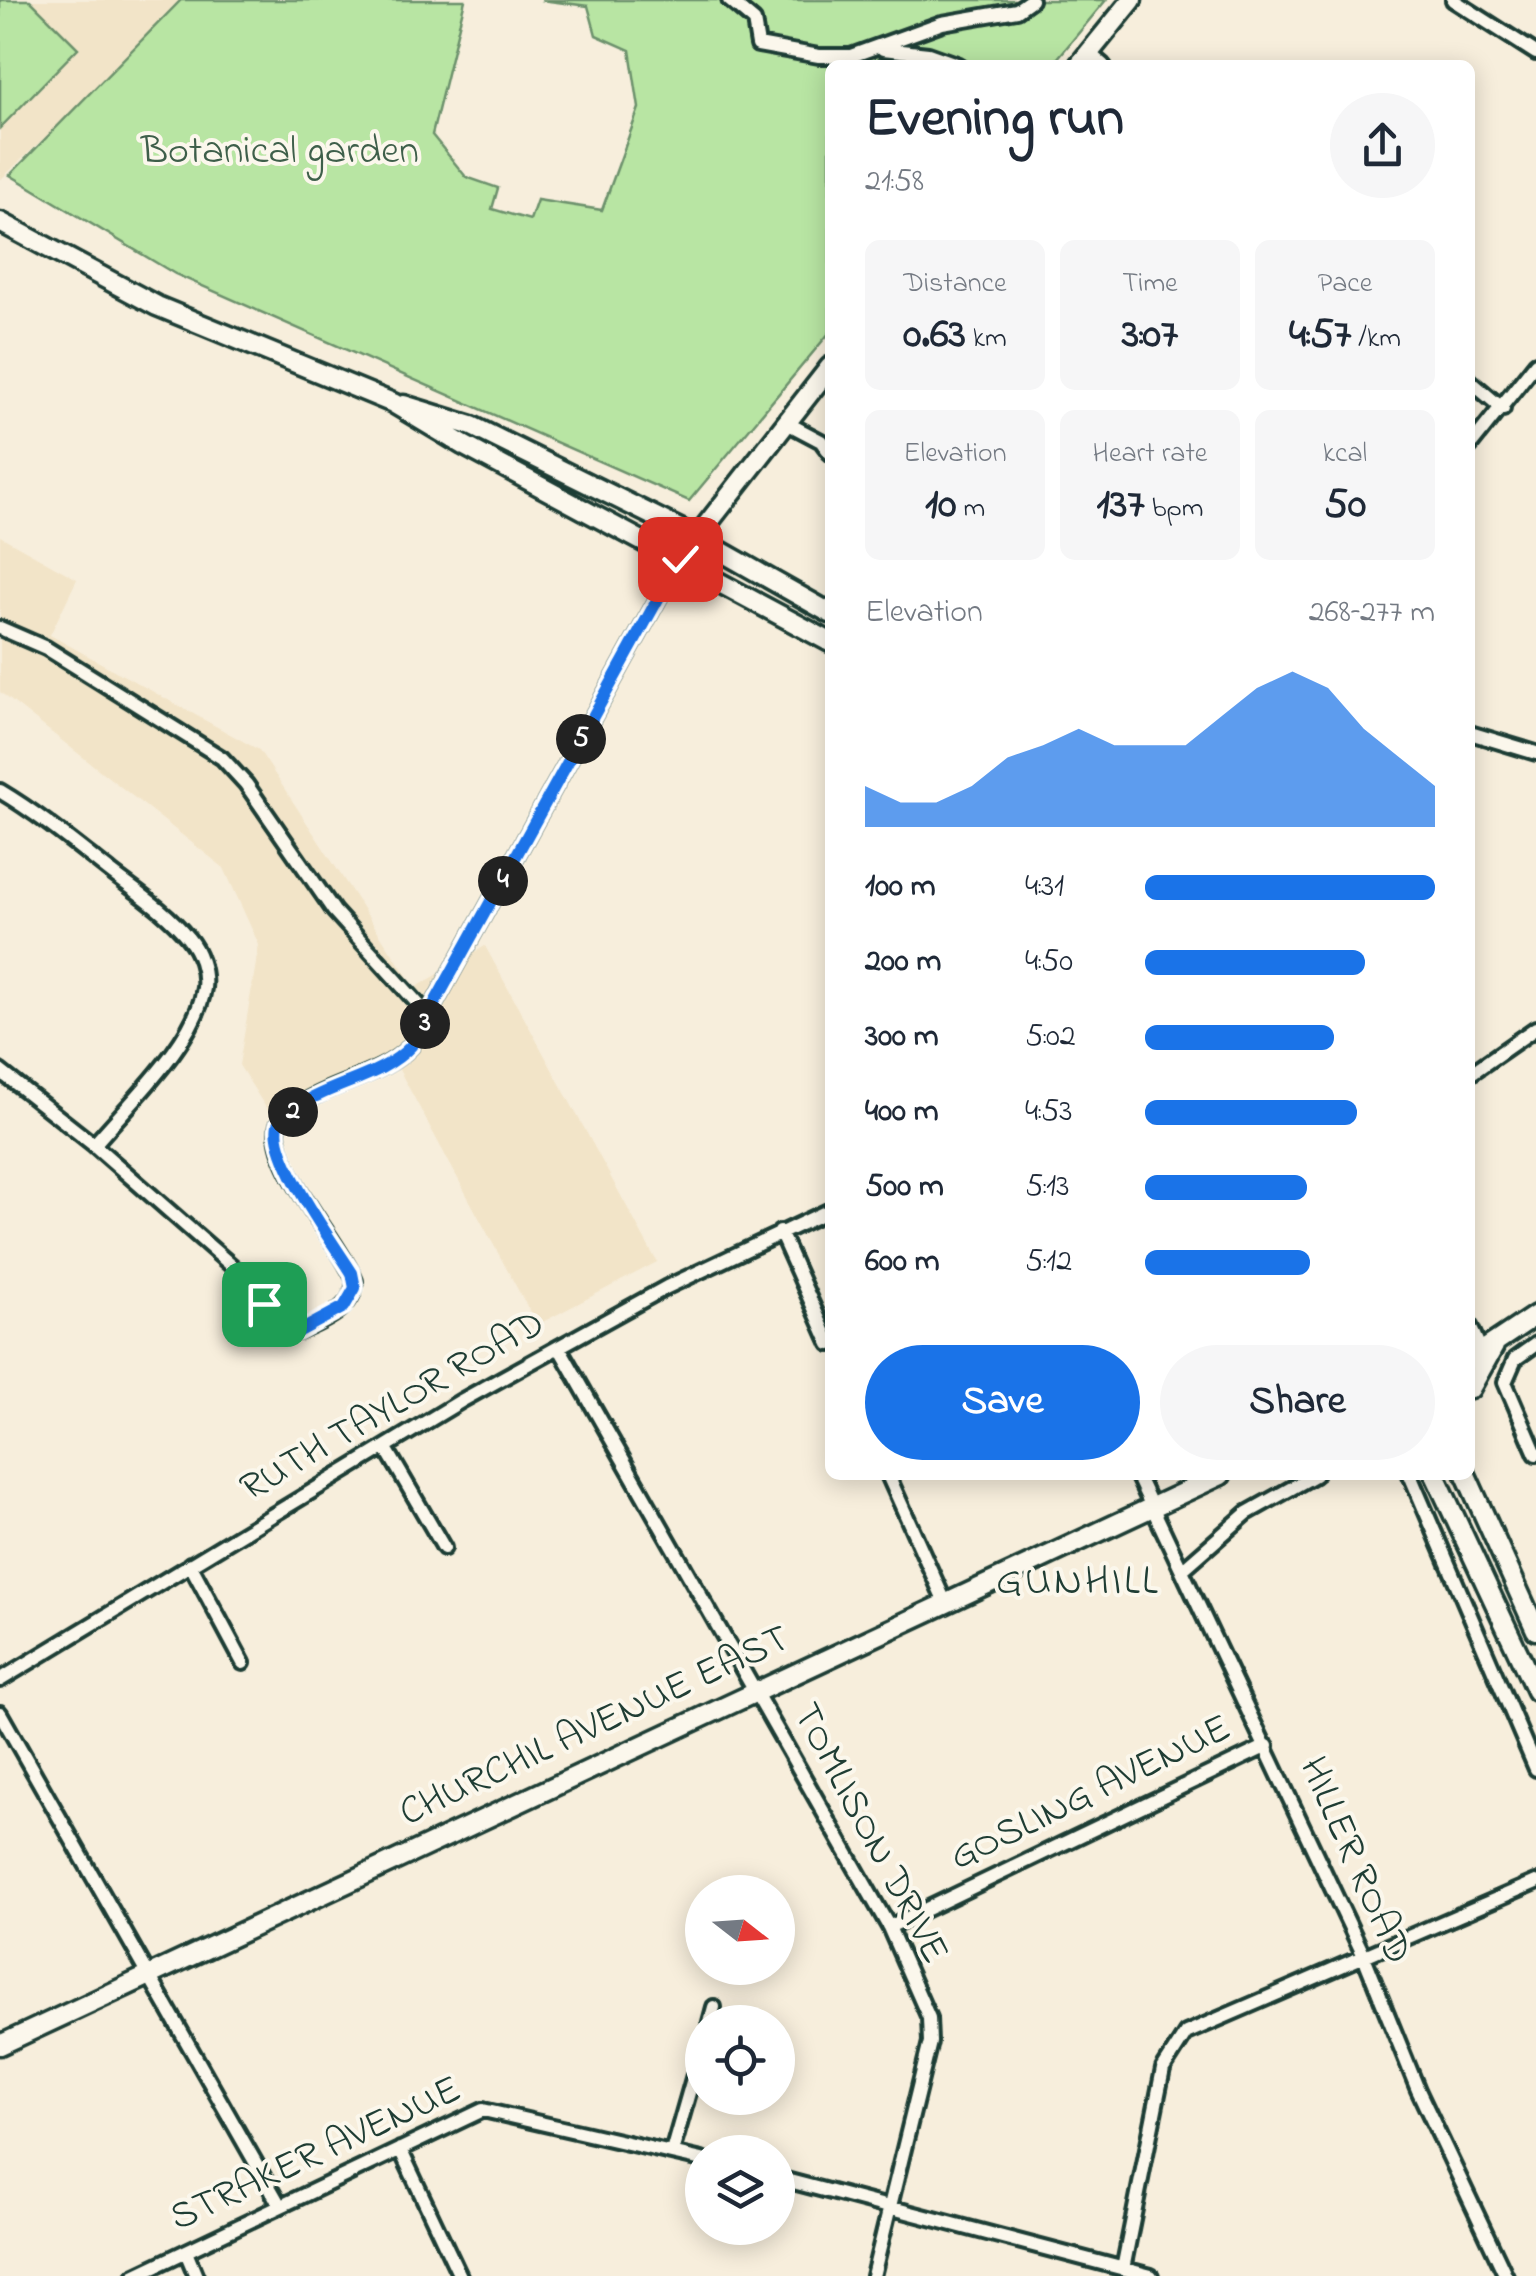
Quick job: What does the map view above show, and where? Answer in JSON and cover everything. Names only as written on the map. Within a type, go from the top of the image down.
[{"type":"main road","points":[[1091,60],[1132,0]]},
{"type":"main road","points":[[0,222],[157,306],[394,403],[472,426],[694,536],[825,610]]},
{"type":"main road","points":[[680,559],[694,536],[825,373]]},
{"type":"main road","points":[[394,403],[463,446],[825,639]]},
{"type":"main road","points":[[1482,1352],[1536,1315]]},
{"type":"main road","name":"CHURCHIL AVENUE EAST","points":[[0,2045],[1210,1480]]},
{"type":"main road","points":[[1437,1480],[1536,1691]]},
{"type":"main road","points":[[1468,1480],[1536,1630]]},
{"type":"street","points":[[728,0],[754,21],[758,44],[838,57],[878,48],[954,20],[1018,10],[1031,0]]},
{"type":"street","points":[[1453,0],[1536,54]]},
{"type":"street","points":[[878,48],[945,60]]},
{"type":"street","points":[[928,54],[934,60]]},
{"type":"street","points":[[1475,440],[1536,363]]},
{"type":"street","points":[[1475,385],[1503,409]]},
{"type":"street","points":[[785,422],[825,447]]},
{"type":"street","points":[[0,1071],[94,1145],[240,1273],[276,1320],[298,1332],[344,1307],[353,1297],[355,1281],[289,1167],[278,1143],[278,1125],[332,1088],[401,1058],[429,1016],[680,559]]},
{"type":"street","points":[[0,628],[46,648],[222,758],[246,784],[334,912],[429,1016]]},
{"type":"street","points":[[1475,734],[1536,752]]},
{"type":"street","points":[[0,791],[42,816],[163,912],[190,940],[202,962],[204,986],[195,1017],[174,1050],[94,1145]]},
{"type":"street","points":[[1475,1071],[1536,1028]]},
{"type":"street","name":"RUTH TAYLOR ROAD","points":[[0,1680],[462,1401],[780,1232],[825,1212]]},
{"type":"street","points":[[780,1232],[825,1333]]},
{"type":"street","points":[[1536,1344],[1515,1358],[1506,1382],[1536,1454]]},
{"type":"street","name":"TOMLISON DRIVE","points":[[559,1347],[889,1927],[931,2028],[873,2276]]},
{"type":"street","points":[[386,1450],[444,1548]]},
{"type":"street","points":[[890,1480],[945,1602]]},
{"type":"street","name":"HILLER ROAD","points":[[1139,1480],[1267,1746],[1362,1954],[1418,2090],[1506,2276]]},
{"type":"street","points":[[1182,1570],[1246,1513],[1307,1480]]},
{"type":"street","points":[[1412,1480],[1536,1768]]},
{"type":"street","points":[[190,1564],[243,1662]]},
{"type":"street","points":[[0,1713],[279,2204]]},
{"type":"street","name":"GOSLING AVENUE","points":[[889,1927],[1267,1746]]},
{"type":"street","points":[[1123,2269],[1163,2070],[1173,2048],[1197,2026],[1536,1882]]},
{"type":"street","points":[[672,2152],[685,2107]]},
{"type":"street","name":"STRAKER AVENUE","points":[[134,2276],[279,2204],[491,2110],[685,2155]]},
{"type":"street","points":[[400,2148],[460,2276]]},
{"type":"street","points":[[795,2182],[1151,2276]]},
{"type":"street","points":[[186,2252],[196,2276]]},
{"type":"shaded area","points":[[0,0],[241,0],[78,106],[0,180]]},
{"type":"shaded area","points":[[0,536],[77,579],[50,635],[259,750],[415,988],[485,946],[657,1262],[537,1325],[390,1053],[273,1119],[239,1065],[259,945],[224,868],[0,692]]},
{"type":"green space","points":[[0,0],[30,0],[78,48],[0,128]]},
{"type":"green space","name":"Botanical garden","points":[[181,0],[465,0],[432,135],[466,177],[498,188],[492,209],[530,220],[537,200],[602,210],[639,108],[630,50],[596,35],[588,6],[541,0],[1106,0],[1056,60],[825,60],[825,338],[689,501],[175,274],[10,175]]},
{"type":"district","name":"GUNHILL","points":[[1078,1582]]},
{"type":"route","points":[[264,1304],[285,1328],[298,1332],[344,1307],[355,1288],[352,1273],[289,1167],[278,1143],[278,1125],[332,1088],[401,1058],[420,1034],[680,559]]}]
